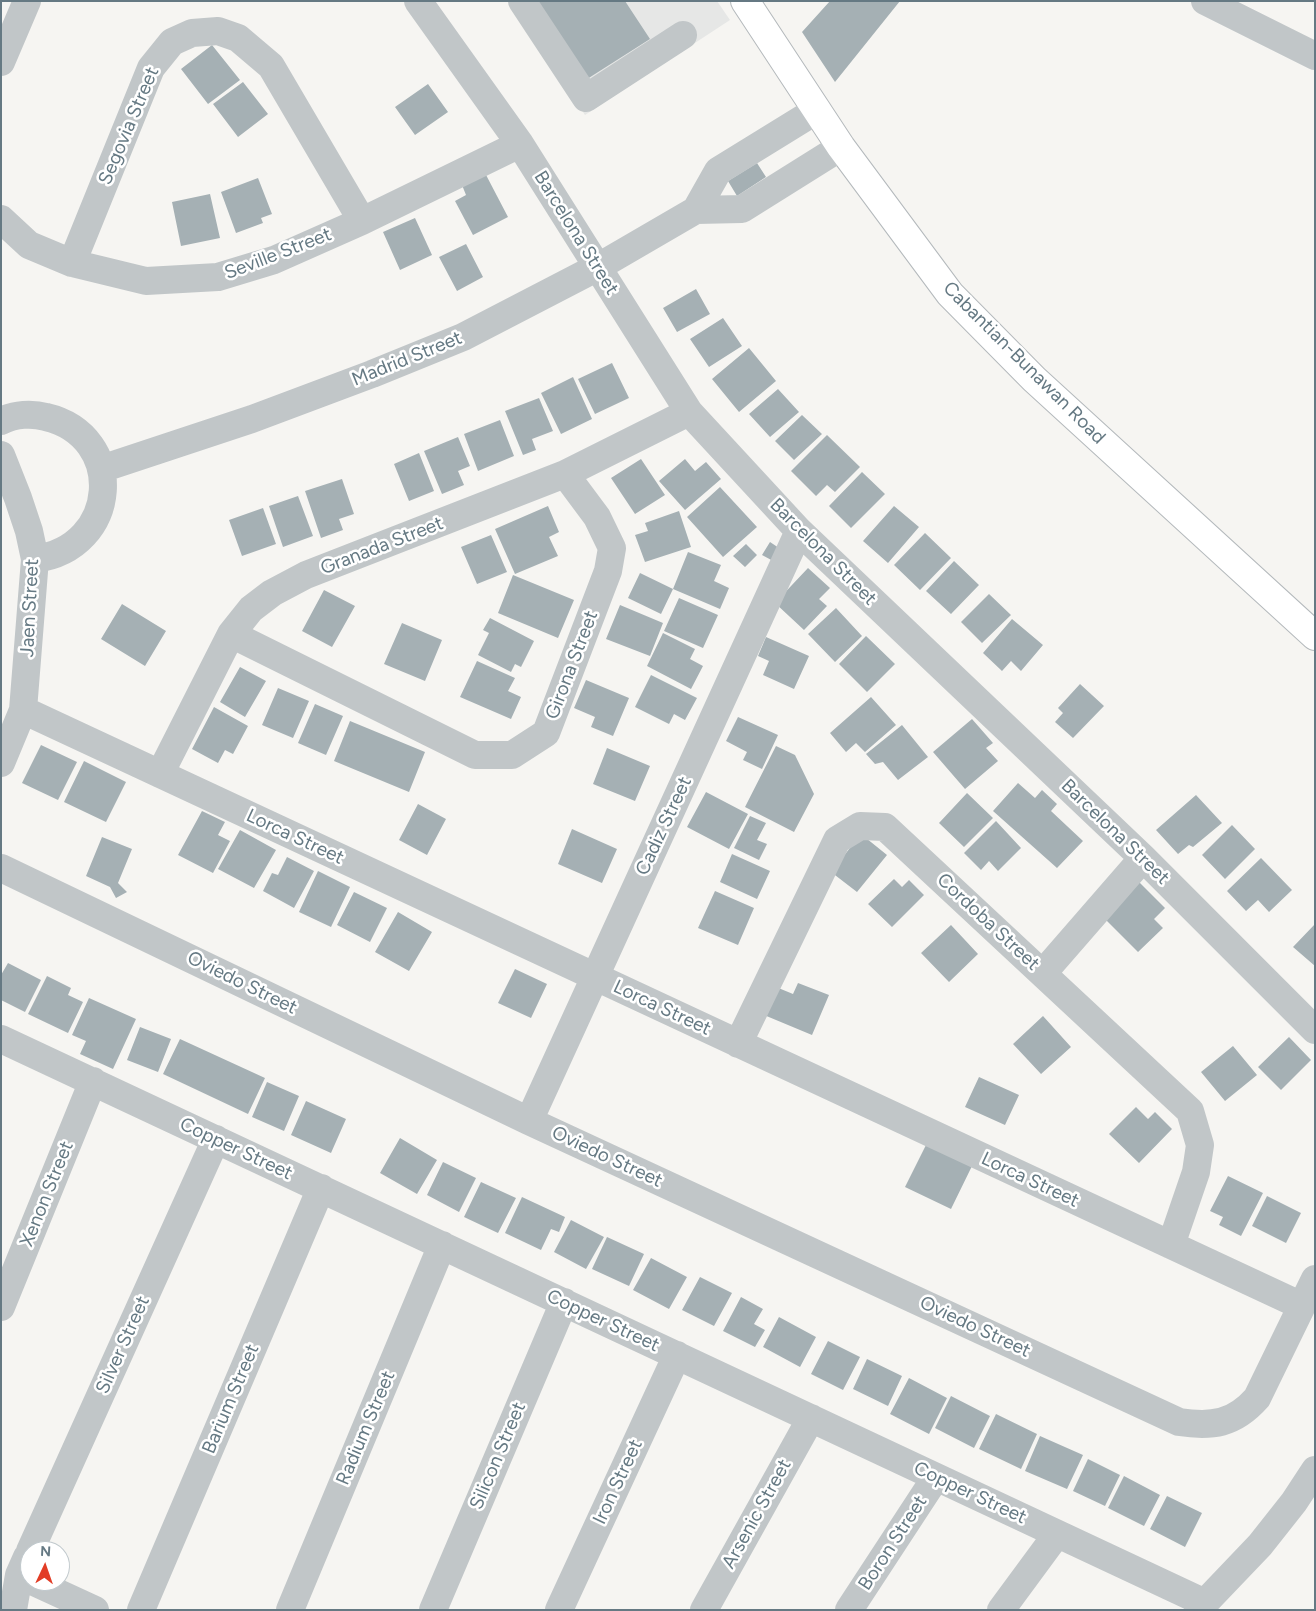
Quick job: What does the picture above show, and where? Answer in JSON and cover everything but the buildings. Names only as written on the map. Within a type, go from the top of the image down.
[{"type":"main road","name":"Cabantian-Bunawan Road","points":[[745,1],[841,147],[950,294],[1034,379],[1315,636]]},
{"type":"street","points":[[1,62],[28,1]]},
{"type":"street","name":"Barcelona Street","points":[[418,1],[520,144],[689,412],[799,531],[1143,858],[1315,1030]]},
{"type":"street","points":[[522,1],[586,98],[683,35]]},
{"type":"street","points":[[1205,1],[1315,56]]},
{"type":"street","name":"Segovia Street","points":[[72,263],[151,68],[172,42],[192,34],[218,31],[238,38],[272,66],[362,221]]},
{"type":"street","points":[[696,210],[718,171],[816,110]]},
{"type":"street","name":"Seville Street","points":[[1,219],[29,245],[72,263],[146,280],[218,278],[274,260],[362,221],[520,144]]},
{"type":"street","name":"Madrid Street","points":[[101,469],[252,419],[463,337],[598,267],[696,210],[742,209],[841,147]]},
{"type":"street","name":"Granada Street","points":[[160,774],[231,634],[251,609],[272,594],[306,575],[565,474],[689,412]]},
{"type":"street","points":[[1,421],[21,415],[39,415],[55,419],[71,427],[85,438],[94,452],[101,469],[103,482],[102,497],[100,510],[94,524],[80,540],[62,552],[49,557],[35,559]]},
{"type":"street","name":"Jaen Street","points":[[1,455],[21,506],[35,559],[24,710],[1,763]]},
{"type":"street","name":"Girona Street","points":[[231,634],[475,755],[512,755],[546,732],[608,572],[612,548],[597,517],[565,474]]},
{"type":"street","name":"Cadiz Street","points":[[529,1121],[799,531]]},
{"type":"street","name":"Lorca Street","points":[[24,710],[1302,1306]]},
{"type":"street","name":"Cordoba Street","points":[[738,1044],[837,840],[860,826],[885,827],[1190,1111],[1200,1145],[1196,1172],[1171,1246]]},
{"type":"street","points":[[1043,973],[1143,858]]},
{"type":"street","name":"Oviedo Street","points":[[1,868],[529,1121],[1179,1422],[1208,1425],[1220,1423],[1237,1416],[1250,1407],[1257,1398],[1302,1306]]},
{"type":"street","name":"Copper Street","points":[[1,1039],[1057,1534],[1202,1606]]},
{"type":"street","name":"Xenon Street","points":[[1,1307],[93,1082]]},
{"type":"street","name":"Silver Street","points":[[36,1541],[216,1139]]},
{"type":"street","name":"Barium Street","points":[[141,1610],[320,1188]]},
{"type":"street","name":"Radium Street","points":[[290,1610],[442,1245]]},
{"type":"street","points":[[1302,1306],[1315,1279]]},
{"type":"street","name":"Silicon Street","points":[[433,1610],[564,1302]]},
{"type":"street","name":"Iron Street","points":[[559,1610],[677,1355]]},
{"type":"street","name":"Arsenic Street","points":[[704,1610],[811,1418]]},
{"type":"street","points":[[1202,1606],[1260,1545],[1294,1502],[1315,1470]]},
{"type":"street","name":"Boron Street","points":[[849,1610],[936,1477]]},
{"type":"street","points":[[1001,1610],[1057,1534]]},
{"type":"street","name":"Silver Street","points":[[13,1610],[20,1583]]},
{"type":"street","points":[[64,1591],[95,1610]]},
{"type":"shaded area","points":[[510,1],[717,1],[730,20],[585,115]]}]
